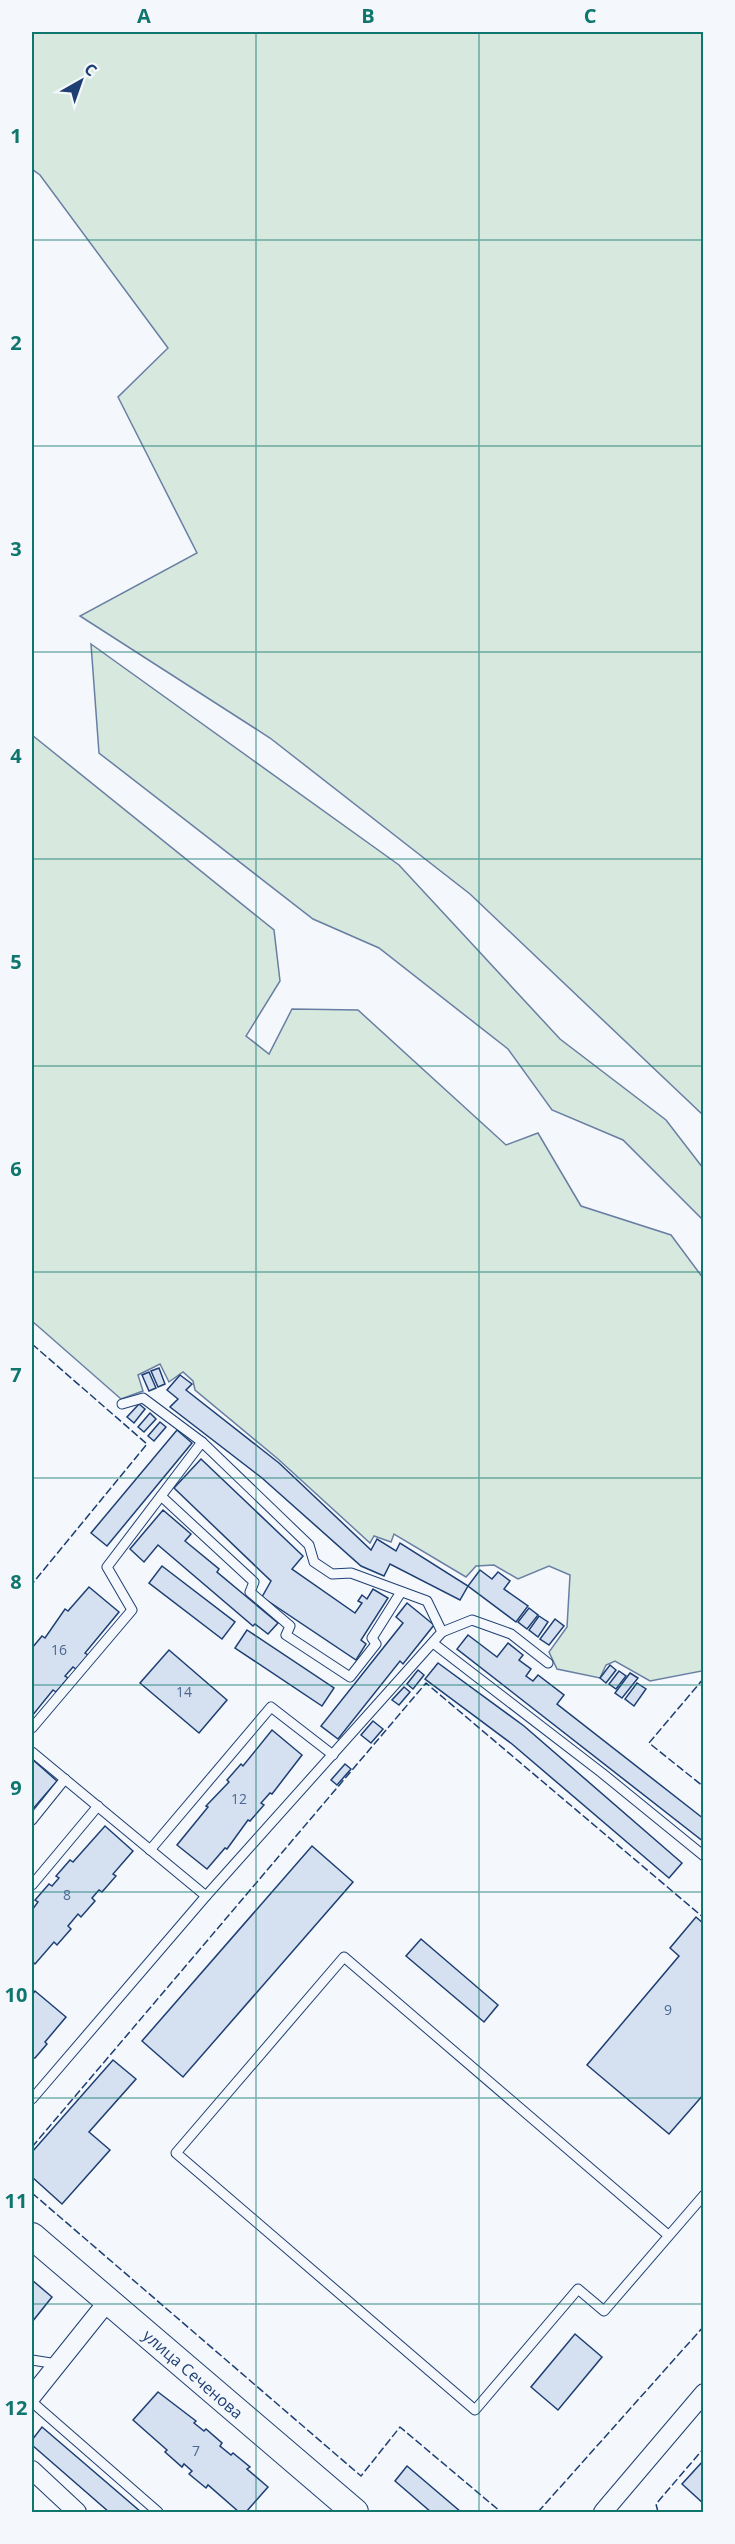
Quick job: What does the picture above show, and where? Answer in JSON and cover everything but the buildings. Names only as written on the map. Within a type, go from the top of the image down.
[{"type":"main road","name":"улица Сеченова","points":[[32,2236],[355,2512]]},
{"type":"street","points":[[32,2396],[108,2301]]},
{"type":"street","points":[[603,2512],[704,2393]]},
{"type":"street","points":[[32,2470],[78,2512]]},
{"type":"lane","points":[[122,1404],[143,1398],[202,1442],[309,1545],[314,1562],[332,1574],[351,1573],[427,1600],[442,1632]]},
{"type":"lane","points":[[32,1728],[132,1611],[107,1567],[202,1442]]},
{"type":"lane","points":[[161,1496],[254,1582],[250,1592],[290,1626],[286,1635],[350,1677],[376,1644],[372,1638],[402,1592]]},
{"type":"lane","points":[[32,2099],[206,1896],[442,1632],[472,1620],[511,1635],[548,1663]]},
{"type":"lane","points":[[433,1643],[602,1773],[704,1856]]},
{"type":"lane","points":[[150,1850],[271,1707],[333,1755]]},
{"type":"lane","points":[[32,1752],[206,1896]]},
{"type":"lane","points":[[32,1820],[65,1779]]},
{"type":"lane","points":[[32,1885],[98,1806]]},
{"type":"lane","points":[[668,2235],[344,1957],[176,2153],[475,2410],[578,2289],[604,2311],[704,2195]]},
{"type":"lane","points":[[32,2360],[57,2364]]},
{"type":"lane","points":[[32,2402],[158,2512]]},
{"type":"shaded area","points":[[32,32],[703,32],[703,1115],[470,894],[270,738],[80,616],[197,553],[118,397],[168,348],[40,175],[32,169]]},
{"type":"shaded area","points":[[91,644],[399,865],[560,1039],[666,1120],[703,1168],[703,1220],[623,1140],[552,1110],[508,1049],[379,948],[313,919],[99,753]]},
{"type":"shaded area","points":[[32,735],[274,930],[280,981],[246,1036],[269,1054],[292,1009],[358,1010],[506,1145],[538,1133],[581,1206],[671,1235],[703,1278],[702,1671],[650,1681],[615,1661],[606,1665],[600,1678],[557,1669],[549,1652],[567,1627],[570,1575],[549,1566],[518,1579],[494,1565],[476,1566],[466,1577],[394,1534],[391,1542],[374,1536],[370,1543],[278,1459],[195,1390],[193,1381],[183,1372],[169,1382],[160,1364],[138,1375],[143,1391],[121,1399],[32,1321]]},
{"type":"fence","points":[[32,1344],[147,1444],[32,1584]]},
{"type":"fence","points":[[704,1678],[649,1743],[704,1787]]},
{"type":"fence","points":[[32,2147],[426,1683],[704,1918]]},
{"type":"fence","points":[[32,2193],[361,2476],[400,2427],[501,2512]]},
{"type":"fence","points":[[538,2512],[704,2326]]},
{"type":"fence","points":[[658,2512],[656,2504],[704,2448]]}]
